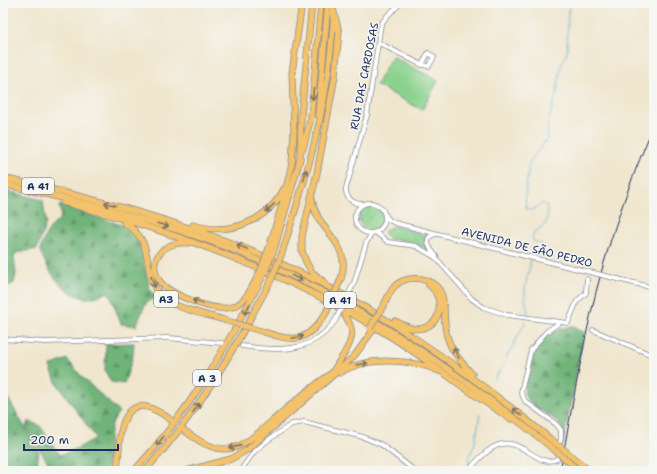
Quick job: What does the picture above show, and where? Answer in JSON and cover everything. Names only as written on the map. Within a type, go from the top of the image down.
[{"type":"highway","points":[[272,249],[290,175],[294,131],[292,73],[302,3]]},
{"type":"highway","points":[[300,159],[301,116],[312,3]]},
{"type":"highway","points":[[204,246],[181,242],[164,247],[159,253],[155,263],[156,273],[160,282],[167,288],[180,295],[210,306],[228,308],[237,305],[244,299],[262,273],[272,249],[300,159],[311,117],[321,3]]},
{"type":"highway","name":"A 3","points":[[318,123],[328,3]]},
{"type":"highway","name":"A 3","points":[[145,471],[177,433],[211,386],[241,337],[272,278],[282,253],[303,184],[323,104],[329,66],[334,12],[333,3]]},
{"type":"highway","points":[[334,12],[339,32],[335,76],[302,236],[302,251],[312,272],[334,289]]},
{"type":"highway","points":[[172,222],[183,222],[214,230],[228,229],[249,223],[261,216],[274,205],[281,195],[290,175]]},
{"type":"highway","name":"A 41","points":[[3,178],[109,203],[172,222],[262,255],[334,289],[431,348],[480,383],[590,471]]},
{"type":"highway","name":"A 41","points":[[3,184],[126,214],[185,232],[232,249],[296,278],[339,300],[419,347],[466,380],[579,470]]},
{"type":"highway","points":[[42,193],[58,200],[204,246],[256,266],[325,299],[401,343],[500,412],[531,431]]},
{"type":"highway","name":"A3","points":[[111,216],[132,228],[145,244],[150,275],[155,289],[163,297],[174,303],[261,331],[286,338],[301,338],[316,328],[326,313],[341,279],[344,265],[342,251],[316,214],[312,193]]},
{"type":"highway","name":"A 3","points":[[134,471],[172,427],[198,391],[229,342],[262,273]]},
{"type":"highway","points":[[186,471],[231,459],[247,450],[328,380],[355,355],[386,303],[393,288],[405,280],[423,279],[434,285],[442,296],[447,336],[457,357],[480,383]]},
{"type":"highway","points":[[385,319],[393,320],[412,328],[422,328],[430,325],[437,317],[440,306],[438,296],[432,287],[423,282],[414,281],[400,286],[386,303]]},
{"type":"highway","points":[[325,299],[346,315],[352,331],[348,350],[332,373]]},
{"type":"highway","points":[[185,431],[210,447],[235,448],[246,444],[297,400],[332,373],[353,353],[371,329]]},
{"type":"highway","points":[[328,380],[349,367],[356,365],[399,362],[425,365],[455,380]]},
{"type":"highway","points":[[116,471],[121,432],[125,419],[130,412],[136,407],[155,408],[171,420]]},
{"type":"street","name":"RUA DAS CARDOSAS","points":[[356,213],[354,202],[347,196],[346,188],[367,114],[381,24],[401,3]]},
{"type":"street","points":[[379,43],[422,65]]},
{"type":"street","points":[[354,202],[363,204],[372,202],[380,206],[385,214],[383,237]]},
{"type":"street","points":[[363,204],[356,213],[355,220],[364,236],[365,247]]},
{"type":"street","name":"AVENIDA DE SÃO PEDRO","points":[[385,214],[388,220],[395,223],[654,288]]},
{"type":"street","name":"AVENIDA DE SÃO PEDRO","points":[[383,227],[395,223]]},
{"type":"street","points":[[360,228],[365,232],[374,232],[383,227]]},
{"type":"street","points":[[374,232],[392,243],[416,246],[441,262]]},
{"type":"street","points":[[242,346],[269,350],[304,345],[313,342],[324,334],[335,321],[354,283],[365,247],[374,232]]},
{"type":"street","points":[[437,234],[430,237],[428,245],[472,299],[483,307],[507,316],[568,323],[578,301],[586,292],[587,279]]},
{"type":"street","points":[[468,471],[488,450],[498,445],[507,443],[522,447],[542,460],[551,462],[556,459],[562,438],[560,430],[556,424],[525,401],[521,392],[531,350],[546,332],[559,323]]},
{"type":"street","points":[[593,330],[654,356]]},
{"type":"street","points":[[3,339],[44,342],[169,338],[222,342]]},
{"type":"street","points":[[240,471],[254,452],[268,440],[292,424],[304,422],[362,437],[382,445],[415,471]]},
{"type":"green space","points":[[392,56],[438,81],[422,110],[376,85]]},
{"type":"green space","points":[[3,190],[43,200],[46,223],[37,249],[16,253],[14,256],[16,274],[14,283],[3,289]]},
{"type":"green space","points":[[59,205],[125,226],[133,232],[138,240],[150,289],[156,297],[146,303],[136,326],[121,324],[109,292],[91,298],[77,296],[63,287],[51,273],[40,250],[47,233],[60,219],[61,213]]},
{"type":"green space","points":[[371,206],[379,210],[383,218],[379,226],[371,230],[363,226],[359,218],[363,210]]},
{"type":"green space","points":[[393,226],[428,235],[424,241],[427,249],[410,241],[388,239],[384,233],[385,230]]},
{"type":"green space","points":[[572,326],[577,327],[577,329],[584,332],[563,444],[562,433],[557,421],[534,406],[526,397],[524,391],[529,374],[531,358],[535,349],[548,335]]},
{"type":"green space","points":[[134,343],[133,356],[124,384],[111,382],[105,371],[106,344]]},
{"type":"green space","points":[[67,359],[83,378],[119,412],[111,427],[109,457],[105,471],[57,471],[57,469],[50,466],[26,427],[28,421],[40,426],[60,455],[78,448],[96,438],[56,382],[50,366]]},
{"type":"green space","points":[[5,393],[39,452],[36,470],[55,471],[3,471],[3,394]]},
{"type":"waterway","points":[[532,256],[532,253],[542,253],[543,245],[532,240],[534,232],[545,224],[547,215],[546,205],[543,203],[532,210],[526,209],[525,195],[529,163],[547,139],[548,122],[557,92],[561,66],[567,52],[568,12],[571,3]]},
{"type":"waterway","points":[[527,316],[528,311],[525,300],[525,292],[531,259]]},
{"type":"waterway","points":[[495,379],[526,321]]},
{"type":"waterway","points":[[469,467],[469,457],[475,443],[480,414]]},
{"type":"railway","points":[[560,471],[584,342],[596,291],[626,195],[654,125]]}]
